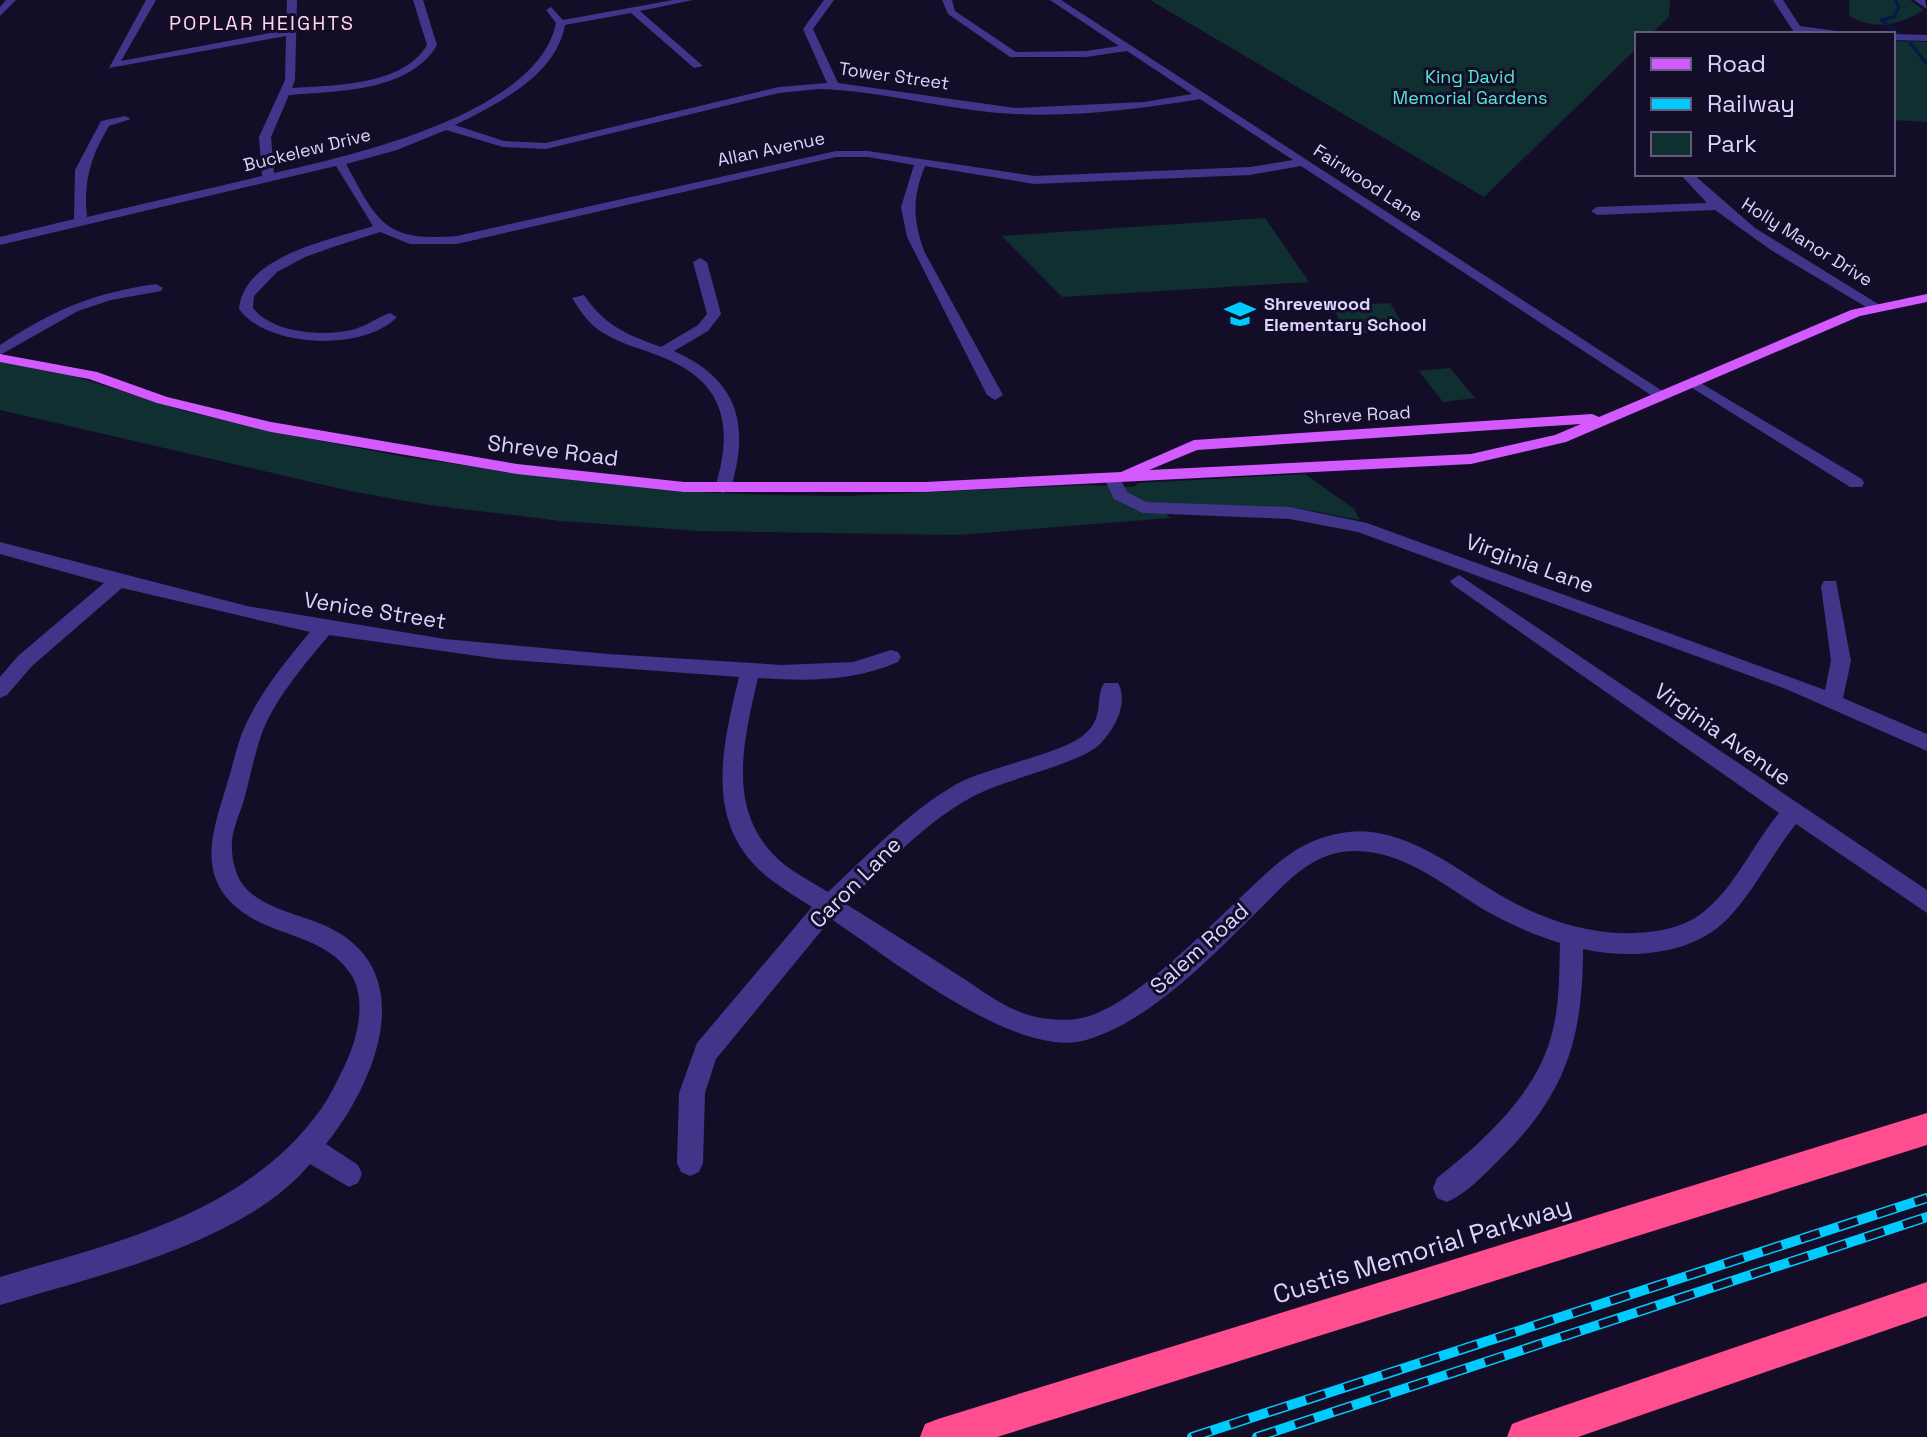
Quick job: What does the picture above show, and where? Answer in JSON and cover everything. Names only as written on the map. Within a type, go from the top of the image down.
[{"type":"highway","name":"Custis Memorial Parkway","points":[[938,1437],[1927,1129]]},
{"type":"highway","points":[[1525,1437],[1927,1299]]},
{"type":"main road","name":"Shreve Road","points":[[0,358],[92,375],[207,412],[433,457],[605,479],[723,488],[925,487],[1471,459],[1548,443],[1876,307],[1927,298]]},
{"type":"main road","name":"Shreve Road","points":[[1112,478],[1194,445],[1532,426],[1611,417]]},
{"type":"main road","points":[[1164,456],[1160,468],[1170,476]]},
{"type":"street","points":[[0,13],[11,0]]},
{"type":"street","points":[[151,0],[113,66],[292,32]]},
{"type":"street","points":[[268,178],[265,137],[287,92],[292,0]]},
{"type":"street","points":[[287,92],[373,80],[422,61],[432,45],[418,0]]},
{"type":"street","points":[[551,10],[561,23],[688,0]]},
{"type":"street","points":[[829,0],[808,29],[834,86]]},
{"type":"street","points":[[947,0],[951,12],[1014,55],[1086,54],[1128,48]]},
{"type":"street","name":"Fairwood Lane","points":[[1055,0],[1662,396]]},
{"type":"street","points":[[1778,0],[1798,32]]},
{"type":"street","points":[[1919,0],[1927,6]]},
{"type":"street","points":[[634,11],[698,66]]},
{"type":"street","name":"Buckelew Drive","points":[[0,241],[339,162],[398,145],[446,126],[535,70],[558,43],[561,23]]},
{"type":"street","points":[[1895,37],[1927,38]]},
{"type":"street","name":"Tower Street","points":[[446,126],[503,144],[535,147],[779,90],[834,86],[1015,111],[1144,105],[1201,96]]},
{"type":"street","points":[[81,222],[76,186],[81,169],[105,123],[125,119]]},
{"type":"street","name":"Allan Avenue","points":[[378,229],[402,239],[451,240],[821,155],[860,153],[1044,180],[1250,171],[1303,162]]},
{"type":"street","points":[[339,162],[378,229],[284,262],[252,287],[246,304],[249,312],[263,326],[298,335],[350,334],[390,317]]},
{"type":"street","points":[[921,163],[905,202],[909,227],[918,251],[995,395]]},
{"type":"street","name":"Holly Manor Drive","points":[[1688,176],[1718,206],[1876,307]]},
{"type":"street","points":[[1597,211],[1718,206]]},
{"type":"street","points":[[664,351],[703,328],[714,314],[700,262]]},
{"type":"street","points":[[0,351],[52,316],[83,301],[156,288]]},
{"type":"street","points":[[579,298],[587,316],[601,329],[664,351],[703,371],[732,415],[736,435],[723,488]]},
{"type":"street","points":[[1694,383],[1856,483]]},
{"type":"street","name":"Virginia Lane","points":[[1112,478],[1120,495],[1143,507],[1290,513],[1340,521],[1833,699],[1927,743]]},
{"type":"street","name":"Venice Street","points":[[0,548],[119,580],[324,628],[536,657],[750,670],[853,671],[891,657]]},
{"type":"street","points":[[0,690],[25,661],[119,580]]},
{"type":"street","name":"Virginia Avenue","points":[[1459,581],[1927,903]]},
{"type":"street","points":[[1830,586],[1841,661],[1833,699]]},
{"type":"street","points":[[1521,622],[1533,590]]},
{"type":"street","points":[[0,1291],[183,1234],[255,1196],[309,1148],[333,1115],[366,1048],[371,1001],[366,981],[344,950],[249,906],[234,893],[224,877],[220,859],[221,841],[254,728],[286,674],[324,628]]},
{"type":"street","name":"Salem Road","points":[[750,670],[729,764],[734,813],[756,852],[776,871],[996,1013],[1036,1030],[1062,1032],[1087,1029],[1126,1012],[1295,860],[1326,845],[1369,841],[1402,849],[1499,906],[1572,936],[1634,944],[1662,941],[1690,932],[1709,921],[1728,903],[1793,812]]},
{"type":"street","name":"Caron Lane","points":[[690,1163],[692,1093],[706,1052],[830,907],[902,836],[961,792],[1027,764],[1078,749],[1093,739],[1110,716],[1111,688]]},
{"type":"street","points":[[1447,1188],[1492,1152],[1552,1068],[1569,1010],[1572,936]]},
{"type":"street","points":[[309,1148],[349,1174]]},
{"type":"green space","name":"King David Memorial Gardens","points":[[1150,0],[1670,0],[1669,17],[1653,32],[1635,32],[1635,50],[1484,197]]},
{"type":"green space","points":[[1849,0],[1910,0],[1924,10],[1896,22],[1868,24],[1849,16]]},
{"type":"green space","points":[[1895,41],[1927,42],[1927,122],[1895,120]]},
{"type":"green space","points":[[1265,218],[1309,282],[1062,297],[1002,236]]},
{"type":"green space","points":[[1390,303],[1407,331],[1348,334],[1331,306]]},
{"type":"green space","points":[[0,362],[65,373],[184,411],[294,436],[406,457],[551,478],[713,493],[847,496],[1085,485],[1133,487],[1139,483],[1305,474],[1354,509],[1360,520],[1297,508],[1156,503],[1170,518],[957,535],[699,531],[561,521],[429,505],[350,491],[0,410]]},
{"type":"green space","points":[[1450,368],[1475,398],[1443,402],[1419,371]]},
{"type":"waterway","points":[[1895,0],[1899,7],[1894,17],[1881,20],[1899,34]]},
{"type":"waterway","points":[[1910,43],[1927,64]]},
{"type":"railway","points":[[1192,1437],[1927,1198]]},
{"type":"railway","points":[[1257,1437],[1927,1217]]},
{"type":"place","name":"Shrevewood Elementary School","points":[[1240,314]]},
{"type":"district","name":"POPLAR HEIGHTS","points":[[262,23]]}]
